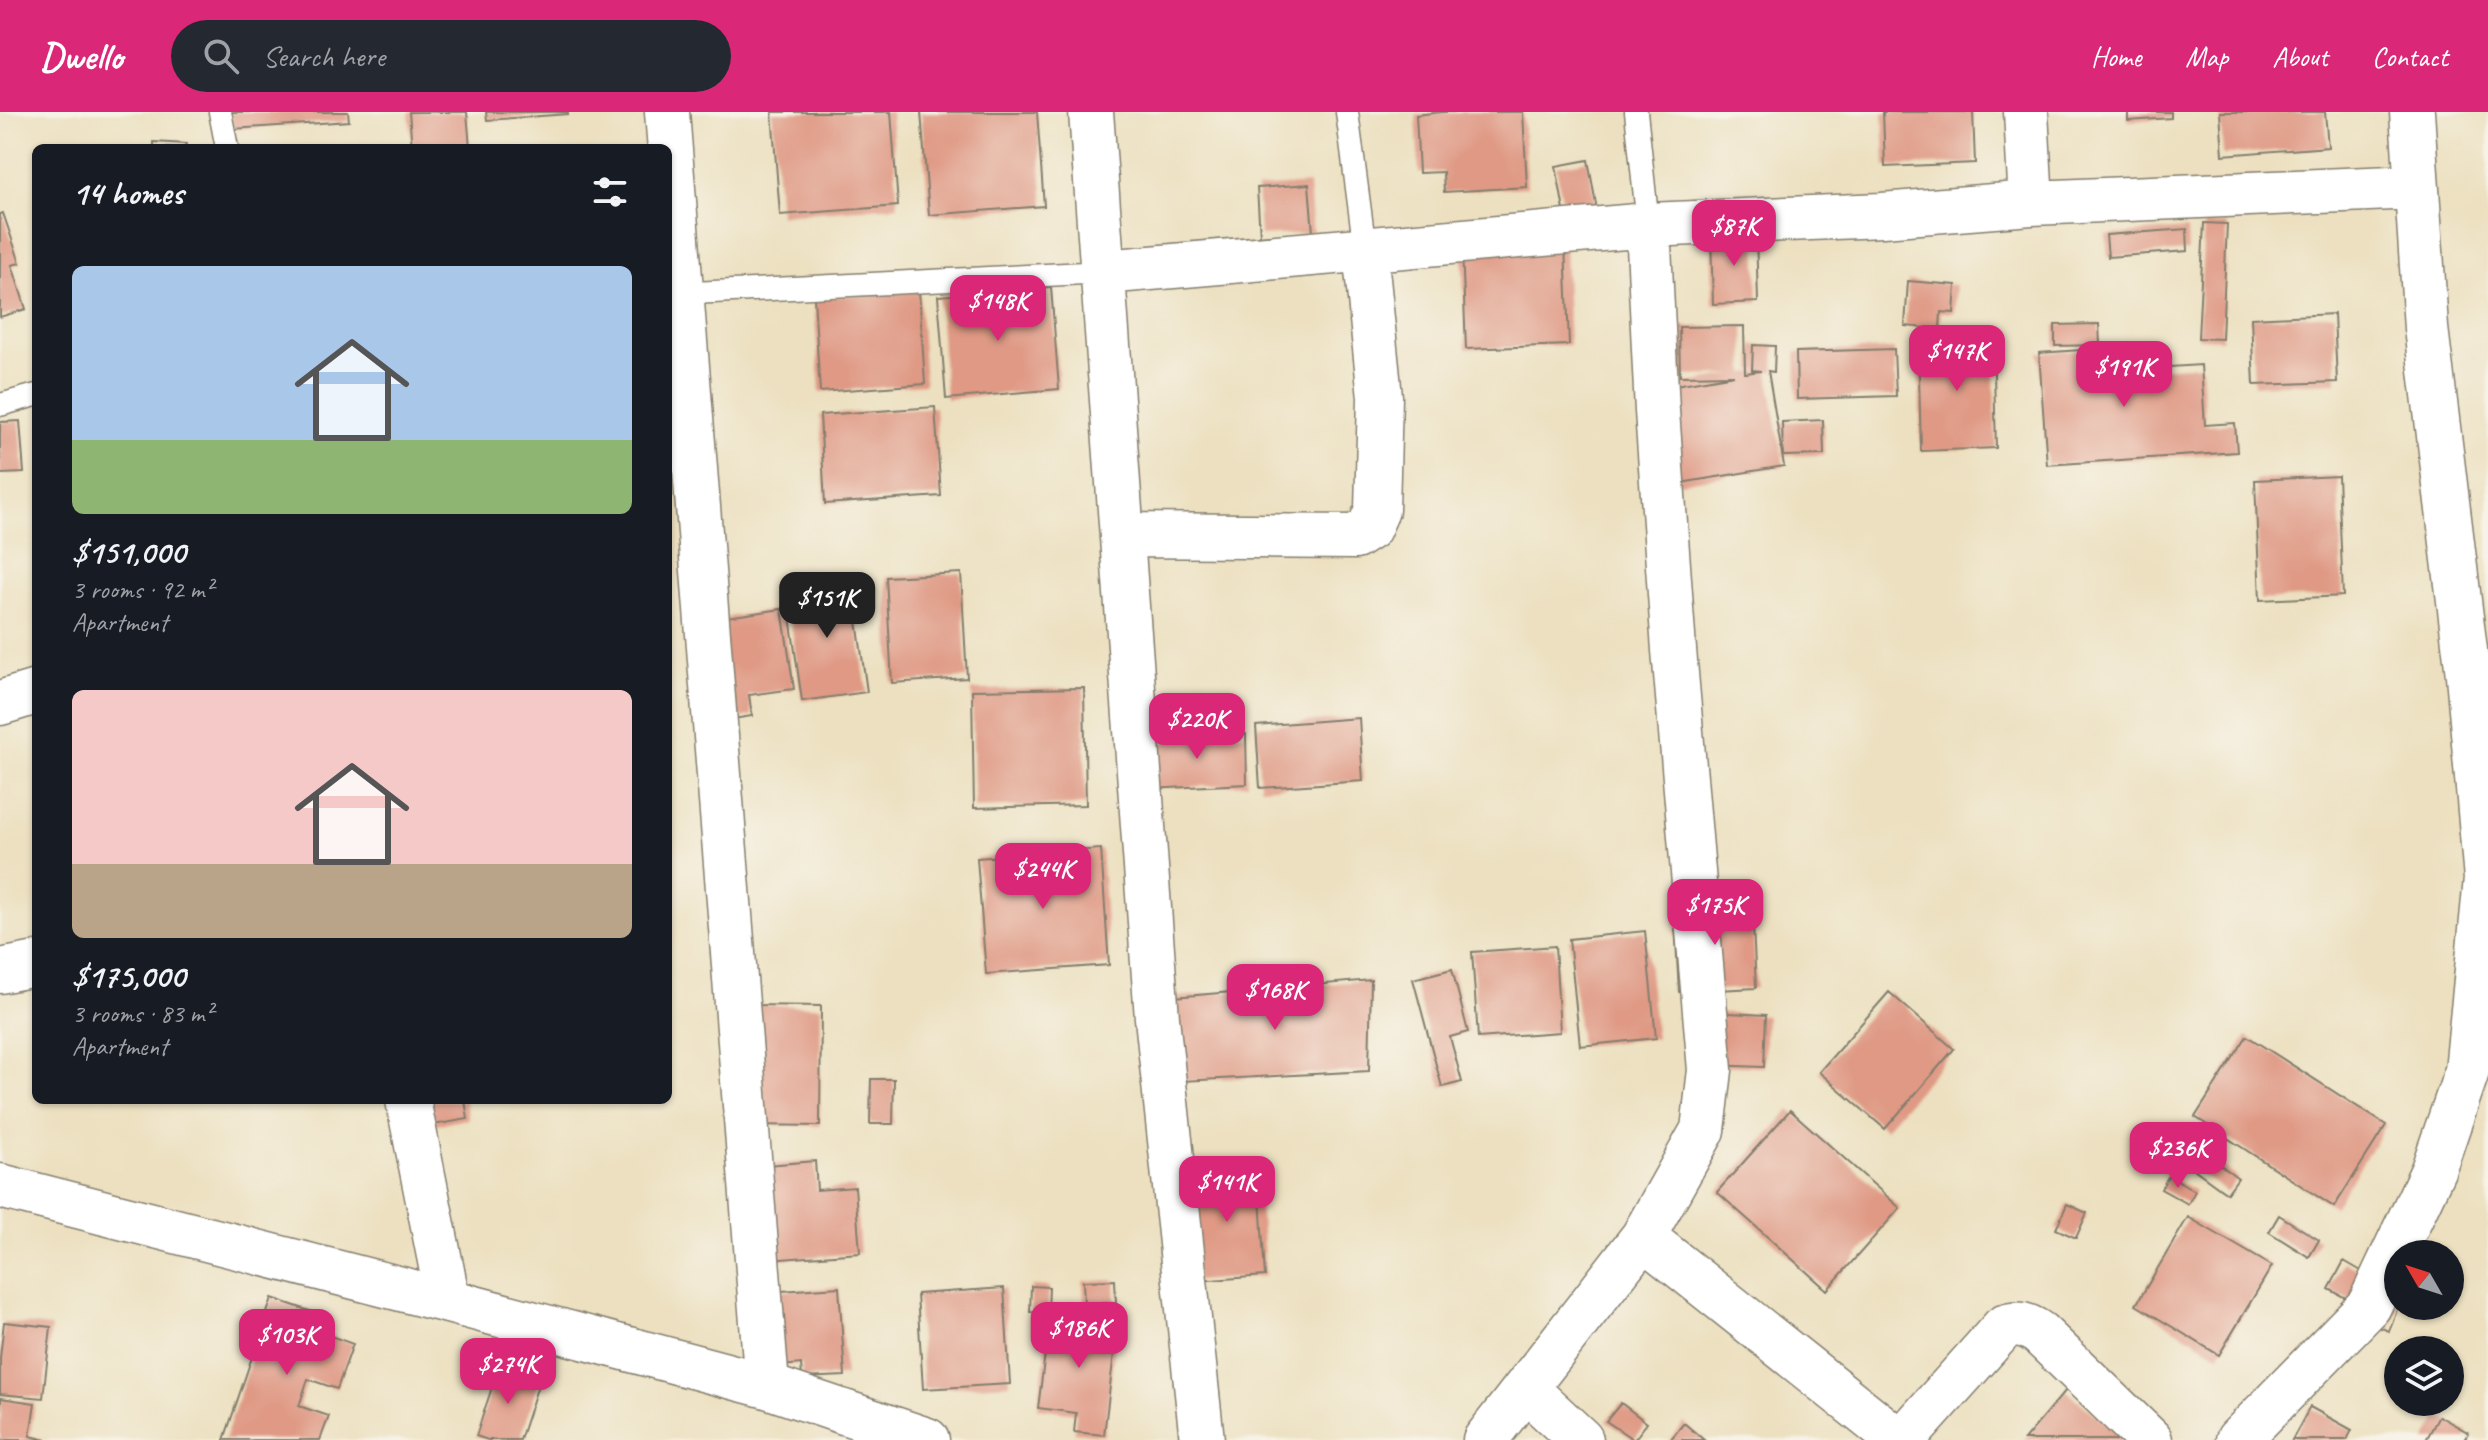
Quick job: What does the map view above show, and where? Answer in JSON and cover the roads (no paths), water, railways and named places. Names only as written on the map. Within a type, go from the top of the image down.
[{"type":"street","points":[[667,112],[668,144]]},
{"type":"street","points":[[1091,112],[1157,1018],[1202,1440]]},
{"type":"street","points":[[2026,112],[2031,203]]},
{"type":"street","points":[[2238,1440],[2369,1306],[2433,1170],[2467,1071],[2486,879],[2468,675],[2426,328],[2412,112]]},
{"type":"street","points":[[1104,272],[1648,225],[1882,215],[2031,203],[2417,187]]},
{"type":"street","points":[[1485,1440],[1643,1237],[1703,1130],[1710,1070],[1674,650],[1648,225]]},
{"type":"street","points":[[672,242],[767,1386]]},
{"type":"street","points":[[1123,535],[1355,537],[1369,528],[1377,510],[1380,397],[1365,250]]},
{"type":"street","points":[[0,703],[32,693]]},
{"type":"street","points":[[0,971],[32,965]]},
{"type":"street","points":[[409,1104],[448,1301]]},
{"type":"street","points":[[0,1186],[767,1386],[927,1440]]},
{"type":"street","points":[[1643,1237],[1901,1440],[2004,1327],[2013,1324],[2026,1325],[2039,1333],[2150,1440]]},
{"type":"street","points":[[1526,1389],[1581,1440]]},
{"type":"lane","points":[[220,112],[226,144]]},
{"type":"lane","points":[[1347,112],[1365,250]]},
{"type":"lane","points":[[1636,112],[1648,225]]},
{"type":"lane","points":[[674,294],[1104,272]]},
{"type":"lane","points":[[0,405],[32,396]]}]
